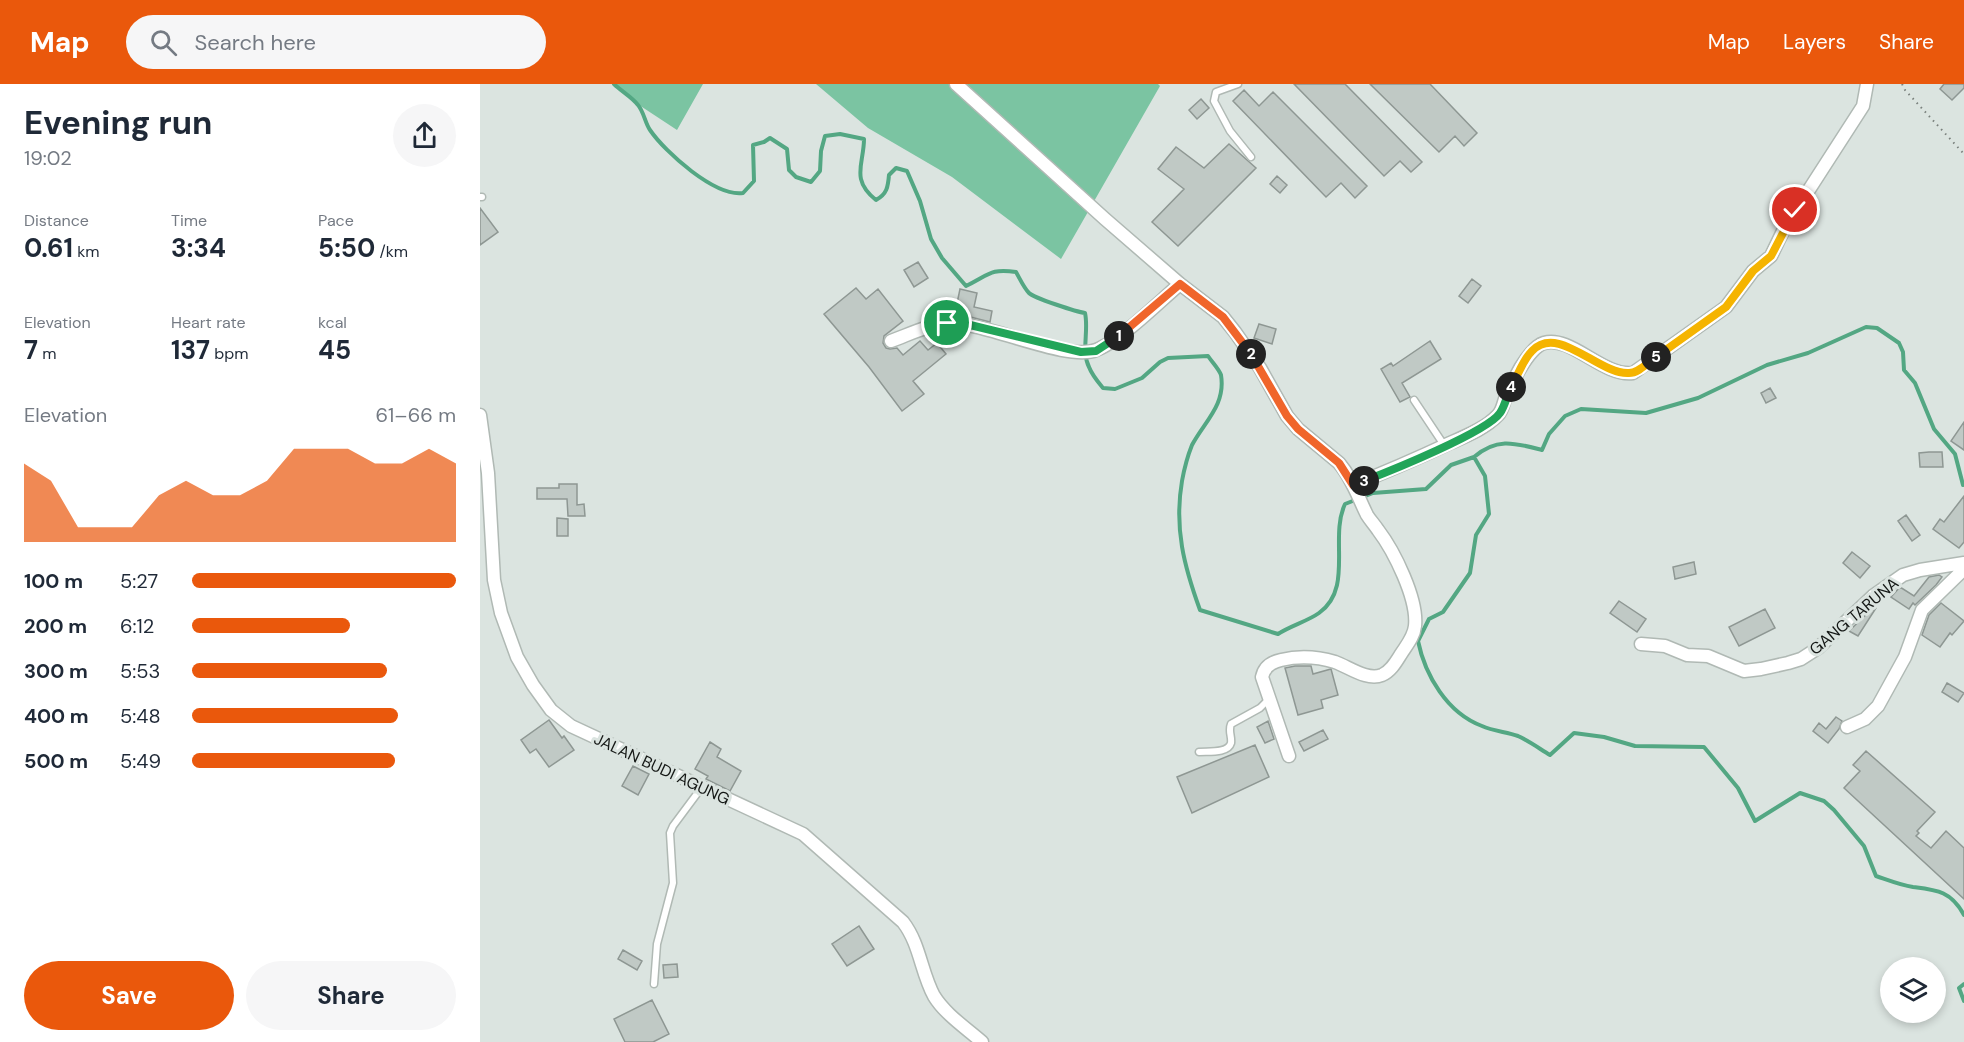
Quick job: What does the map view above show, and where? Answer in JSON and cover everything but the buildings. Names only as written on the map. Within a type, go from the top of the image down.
[{"type":"street","points":[[956,84],[1180,284],[1217,312],[1235,332],[1260,368],[1287,416],[1298,429],[1339,463],[1388,547],[1415,613],[1413,636],[1394,664],[1382,675],[1369,676],[1323,659],[1298,657],[1275,662],[1266,667],[1262,677],[1289,756]]},
{"type":"street","points":[[1355,489],[1471,433],[1498,416],[1526,358],[1544,343],[1562,345],[1619,373],[1633,373],[1726,307],[1753,271],[1771,256],[1785,227],[1863,106],[1867,84]]},
{"type":"street","points":[[891,341],[947,323],[966,324],[1081,352],[1096,351],[1123,333],[1180,284]]},
{"type":"street","name":"JALAN BUDI AGUNG","points":[[480,415],[488,472],[494,580],[501,613],[517,657],[551,710],[571,726],[803,834],[903,922],[915,940],[924,973],[935,997],[982,1042]]},
{"type":"street","name":"GANG TARUNA","points":[[1641,644],[1665,646],[1687,655],[1708,656],[1744,671],[1788,663],[1801,659],[1818,648],[1873,596],[1903,575],[1964,563]]},
{"type":"street","points":[[1847,727],[1865,718],[1878,706],[1905,657],[1922,610],[1964,569]]},
{"type":"lane","points":[[1238,84],[1216,92],[1214,101],[1230,131],[1251,157]]},
{"type":"lane","points":[[1414,400],[1444,446]]},
{"type":"lane","points":[[1199,752],[1220,751],[1227,748],[1231,743],[1229,728],[1231,724],[1260,708],[1270,698]]},
{"type":"lane","points":[[654,984],[657,944],[672,883],[670,832],[702,786]]},
{"type":"path","points":[[1902,84],[1964,154]]},
{"type":"green space","points":[[614,84],[703,84],[677,130],[639,105]]},
{"type":"green space","points":[[816,84],[1158,84],[1160,86],[1061,259],[952,177],[868,128]]},
{"type":"waterway","points":[[614,84],[633,99],[642,111],[650,130],[679,161],[705,181],[732,192],[743,193],[754,181],[753,145],[770,138],[787,149],[789,170],[796,177],[811,182],[820,171],[821,151],[825,136],[840,134],[864,139],[860,171],[863,185],[876,200],[885,193],[889,175],[896,168],[907,171],[920,201],[931,239],[942,258],[966,286],[995,272],[1016,272],[1029,293],[1085,313],[1087,361],[1092,373],[1103,388],[1115,389],[1142,378],[1168,358],[1208,356],[1221,375],[1222,386],[1213,413],[1192,445],[1182,481],[1179,515],[1185,562],[1200,610],[1278,634],[1315,616],[1330,603],[1336,590],[1339,532],[1345,504],[1373,493],[1426,489],[1451,465],[1474,457]]},
{"type":"waterway","points":[[1963,485],[1955,454],[1934,429],[1915,383],[1904,370],[1903,352],[1899,343],[1877,328],[1866,327],[1808,353],[1767,365],[1698,398],[1646,413],[1581,409],[1565,416],[1549,434],[1542,450],[1506,443],[1491,446],[1482,451],[1474,457],[1485,476],[1489,514],[1476,535],[1470,573],[1443,612],[1429,619],[1418,641],[1432,679],[1448,702],[1469,720],[1486,728],[1518,736],[1550,755],[1574,733],[1604,737],[1635,746],[1704,747],[1738,788],[1755,821],[1800,793],[1824,801],[1864,846],[1876,876],[1903,885],[1943,893],[1954,901],[1964,915]]},
{"type":"waterway","points":[[1964,984],[1959,988],[1964,1001]]},
{"type":"route","points":[[947,323],[966,324],[1071,351],[1096,351],[1123,333],[1180,284],[1223,317],[1260,368],[1287,416],[1298,429],[1345,469],[1353,485],[1425,455],[1494,419],[1500,413],[1526,358],[1544,343],[1562,345],[1619,373],[1633,373],[1668,350],[1732,301],[1753,271],[1771,256],[1795,210]]}]
